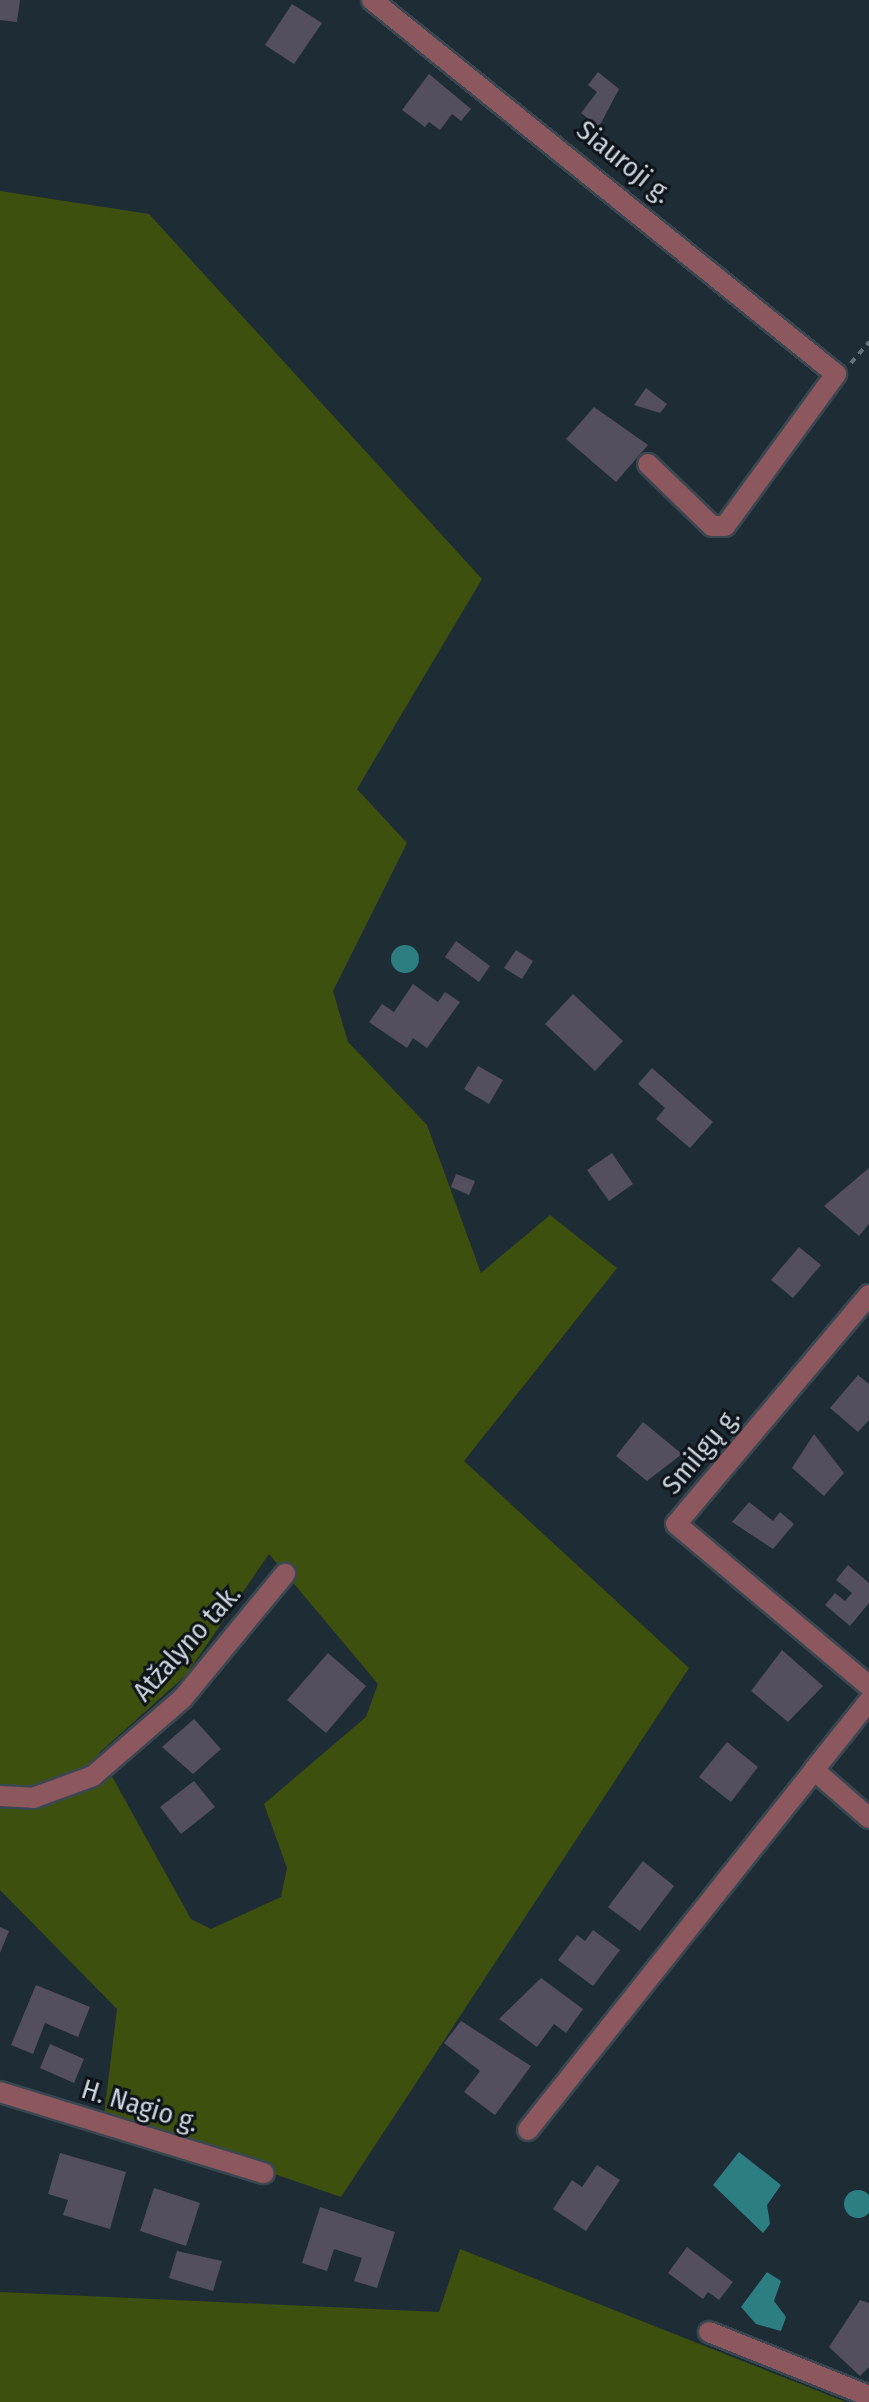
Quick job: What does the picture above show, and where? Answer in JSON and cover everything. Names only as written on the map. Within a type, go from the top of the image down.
[{"type":"street","name":"Siauroji g.","points":[[372,0],[836,374]]},
{"type":"street","points":[[648,464],[712,526],[725,526],[836,374]]},
{"type":"street","name":"Smilgų g.","points":[[869,1295],[676,1524],[869,1686]]},
{"type":"street","name":"Atžalyno tak.","points":[[0,1796],[33,1798],[93,1776],[183,1698],[285,1574]]},
{"type":"street","points":[[528,2130],[869,1701]]},
{"type":"street","points":[[814,1770],[869,1818]]},
{"type":"street","name":"H. Nagio g.","points":[[0,2092],[264,2173]]},
{"type":"street","points":[[709,2332],[869,2396]]},
{"type":"path","points":[[836,374],[869,342]]},
{"type":"shaded area","points":[[0,191],[149,214],[482,579],[357,789],[407,843],[333,991],[348,1042],[427,1125],[481,1273],[550,1215],[617,1268],[464,1461],[689,1668],[341,2197],[104,2115],[117,2009],[0,1890]],"holes":[[[269,1554],[378,1684],[366,1717],[264,1804],[287,1868],[281,1897],[211,1929],[191,1919],[99,1753],[186,1675]]]},
{"type":"shaded area","points":[[405,945],[415,949],[419,959],[415,969],[405,973],[395,969],[391,959],[395,949]]},
{"type":"shaded area","points":[[739,2152],[781,2185],[767,2205],[770,2224],[763,2233],[713,2185]]},
{"type":"shaded area","points":[[858,2190],[868,2194],[872,2204],[868,2214],[858,2218],[848,2214],[844,2204],[848,2194]]},
{"type":"shaded area","points":[[460,2249],[846,2402],[0,2402],[0,2292],[439,2312]]},
{"type":"shaded area","points":[[767,2272],[781,2281],[774,2301],[786,2317],[781,2331],[756,2324],[741,2307]]},
{"type":"building","points":[[0,0],[20,0],[17,22],[0,20]]},
{"type":"building","points":[[292,4],[322,23],[294,64],[265,45]]},
{"type":"building","points":[[598,72],[619,89],[599,127],[581,113],[597,92],[588,85]]},
{"type":"building","points":[[429,74],[471,109],[461,121],[452,114],[440,130],[429,122],[425,127],[402,110]]},
{"type":"building","points":[[646,388],[667,404],[660,413],[634,405]]},
{"type":"building","points":[[594,407],[648,445],[616,482],[566,439]]},
{"type":"building","points":[[456,941],[490,966],[479,982],[445,957]]},
{"type":"building","points":[[516,950],[533,961],[522,979],[504,968]]},
{"type":"building","points":[[413,984],[438,1002],[445,992],[460,1002],[427,1048],[413,1038],[407,1048],[369,1022],[382,1004],[394,1012]]},
{"type":"building","points":[[573,994],[623,1041],[595,1071],[545,1024]]},
{"type":"building","points":[[478,1066],[503,1080],[489,1104],[464,1089]]},
{"type":"building","points":[[652,1068],[713,1122],[690,1148],[656,1119],[665,1108],[638,1084]]},
{"type":"building","points":[[612,1153],[633,1184],[609,1201],[587,1170]]},
{"type":"building","points":[[869,1168],[869,1224],[859,1236],[824,1206]]},
{"type":"building","points":[[456,1174],[475,1181],[469,1195],[451,1187]]},
{"type":"building","points":[[799,1247],[821,1265],[793,1298],[771,1280]]},
{"type":"building","points":[[858,1375],[869,1384],[869,1420],[858,1432],[830,1408]]},
{"type":"building","points":[[643,1422],[682,1454],[647,1481],[616,1456]]},
{"type":"building","points":[[814,1434],[844,1473],[824,1496],[792,1468]]},
{"type":"building","points":[[749,1502],[773,1521],[780,1512],[794,1524],[773,1549],[732,1522]]},
{"type":"building","points":[[848,1565],[869,1583],[869,1603],[850,1626],[825,1605],[835,1593],[845,1601],[852,1593],[836,1580]]},
{"type":"building","points":[[782,1650],[823,1686],[788,1722],[751,1691]]},
{"type":"building","points":[[328,1653],[366,1686],[326,1733],[287,1700]]},
{"type":"building","points":[[194,1719],[221,1749],[193,1774],[162,1747]]},
{"type":"building","points":[[727,1742],[758,1767],[731,1802],[699,1777]]},
{"type":"building","points":[[194,1781],[215,1807],[181,1834],[160,1807]]},
{"type":"building","points":[[643,1861],[674,1886],[640,1931],[608,1907]]},
{"type":"building","points":[[0,1927],[9,1931],[0,1953]]},
{"type":"building","points":[[593,1930],[620,1950],[593,1986],[558,1960],[577,1935],[585,1941]]},
{"type":"building","points":[[541,1978],[583,2009],[566,2033],[554,2024],[537,2047],[499,2019]]},
{"type":"building","points":[[36,1985],[90,2007],[78,2037],[45,2023],[33,2054],[11,2045]]},
{"type":"building","points":[[461,2021],[531,2066],[495,2115],[464,2092],[480,2071],[444,2043]]},
{"type":"building","points":[[50,2044],[84,2059],[74,2083],[40,2068]]},
{"type":"building","points":[[60,2153],[126,2172],[110,2229],[63,2215],[68,2200],[48,2194]]},
{"type":"building","points":[[597,2165],[620,2180],[586,2231],[553,2209],[572,2180],[582,2187]]},
{"type":"building","points":[[154,2188],[200,2203],[186,2246],[140,2231]]},
{"type":"building","points":[[320,2207],[395,2232],[377,2288],[354,2281],[362,2258],[334,2249],[327,2271],[302,2263]]},
{"type":"building","points":[[687,2247],[733,2282],[719,2300],[708,2292],[703,2299],[668,2273]]},
{"type":"building","points":[[177,2251],[222,2261],[213,2291],[169,2278]]},
{"type":"building","points":[[860,2300],[869,2303],[869,2367],[860,2376],[829,2347]]}]
